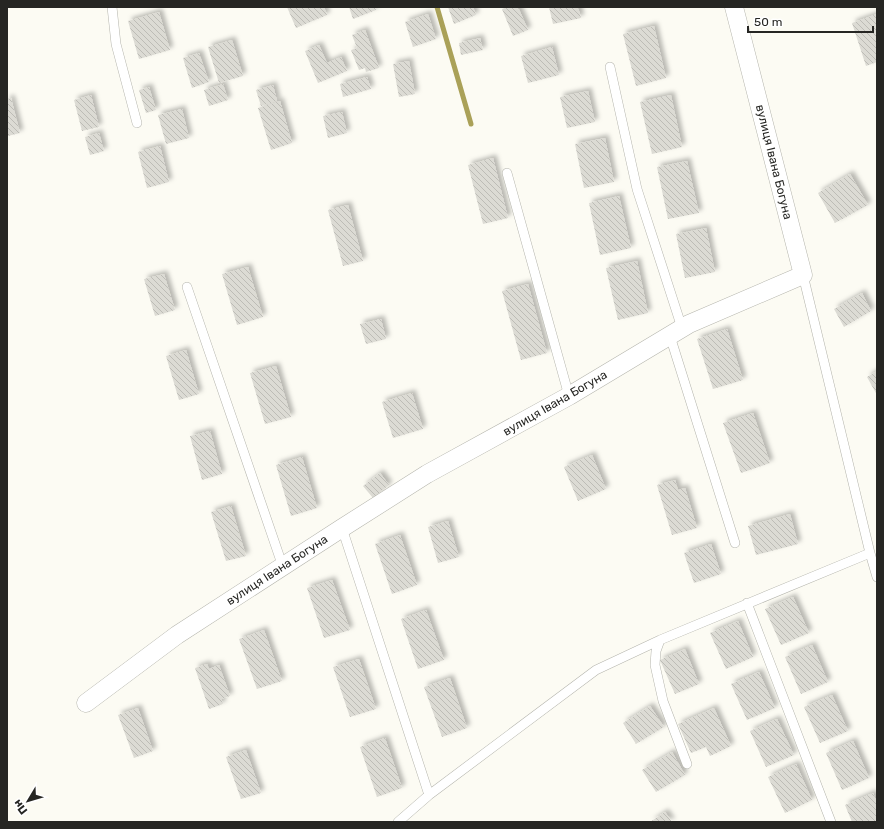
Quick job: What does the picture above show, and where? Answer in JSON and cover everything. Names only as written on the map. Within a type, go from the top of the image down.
[{"type":"street","name":"вулиця Івана Богуна","points":[[86,703],[177,636],[427,474],[569,396],[689,324],[803,275],[734,7]]},
{"type":"lane","points":[[112,7],[116,44],[137,123]]},
{"type":"lane","points":[[610,67],[637,189],[735,543]]},
{"type":"lane","points":[[507,173],[569,396]]},
{"type":"lane","points":[[803,275],[877,577]]},
{"type":"lane","points":[[187,287],[284,567]]},
{"type":"lane","points":[[342,528],[429,795]]},
{"type":"lane","points":[[398,822],[429,795],[596,670],[660,640],[870,553]]},
{"type":"lane","points":[[747,604],[831,822]]},
{"type":"lane","points":[[660,640],[656,651],[655,665],[663,701],[687,764]]},
{"type":"building","points":[[287,7],[324,7],[327,15],[296,28]]},
{"type":"building","points":[[349,7],[375,7],[376,10],[353,19]]},
{"type":"building","points":[[448,7],[473,7],[476,15],[454,24]]},
{"type":"building","points":[[507,7],[518,7],[528,30],[513,36],[502,9]]},
{"type":"building","points":[[549,7],[578,7],[581,18],[553,24]]},
{"type":"building","points":[[159,12],[170,50],[139,59],[128,21]]},
{"type":"building","points":[[428,14],[436,39],[413,47],[405,22]]},
{"type":"building","points":[[877,14],[877,62],[866,66],[852,23]]},
{"type":"building","points":[[654,26],[666,78],[636,86],[623,34]]},
{"type":"building","points":[[365,30],[379,68],[366,72],[365,68],[359,70],[351,50],[357,48],[352,35]]},
{"type":"building","points":[[480,38],[483,50],[461,55],[459,43]]},
{"type":"building","points":[[232,40],[243,76],[219,83],[208,47]]},
{"type":"building","points":[[319,45],[327,63],[341,57],[347,71],[318,83],[305,51]]},
{"type":"building","points":[[552,47],[559,75],[528,83],[521,56]]},
{"type":"building","points":[[199,53],[209,82],[192,88],[183,58]]},
{"type":"building","points":[[409,61],[415,94],[399,97],[393,64]]},
{"type":"building","points":[[367,77],[371,89],[343,97],[340,84]]},
{"type":"building","points":[[223,84],[228,100],[209,106],[204,90]]},
{"type":"building","points":[[273,85],[277,101],[261,106],[256,90]]},
{"type":"building","points":[[149,87],[156,110],[146,113],[139,90]]},
{"type":"building","points":[[588,91],[595,122],[567,128],[560,97]]},
{"type":"building","points":[[91,95],[99,127],[82,131],[74,100]]},
{"type":"building","points":[[671,95],[682,147],[652,154],[640,102]]},
{"type":"building","points":[[11,98],[20,133],[8,136],[7,99]]},
{"type":"building","points":[[280,101],[292,143],[271,150],[258,108]]},
{"type":"building","points":[[182,109],[189,138],[166,144],[158,115]]},
{"type":"building","points":[[342,112],[347,133],[328,138],[323,116]]},
{"type":"building","points":[[99,133],[104,151],[90,155],[85,137]]},
{"type":"building","points":[[605,138],[614,182],[584,188],[575,144]]},
{"type":"building","points":[[160,146],[169,182],[147,188],[138,152]]},
{"type":"building","points":[[493,158],[508,218],[483,224],[468,165]]},
{"type":"building","points":[[687,161],[699,213],[668,219],[657,167]]},
{"type":"building","points":[[850,174],[868,205],[835,223],[818,193]]},
{"type":"building","points":[[619,196],[631,248],[600,255],[589,203]]},
{"type":"building","points":[[348,205],[363,261],[343,266],[328,210]]},
{"type":"building","points":[[706,228],[715,272],[685,278],[676,234]]},
{"type":"building","points":[[637,261],[648,313],[618,320],[606,268]]},
{"type":"building","points":[[248,267],[263,317],[237,325],[222,274]]},
{"type":"building","points":[[164,274],[175,310],[155,316],[144,279]]},
{"type":"building","points":[[528,284],[547,353],[521,360],[502,291]]},
{"type":"building","points":[[862,293],[871,311],[844,327],[834,309]]},
{"type":"building","points":[[381,319],[386,339],[366,344],[360,324]]},
{"type":"building","points":[[727,329],[743,380],[713,389],[697,339]]},
{"type":"building","points":[[186,350],[199,394],[179,400],[166,356]]},
{"type":"building","points":[[276,366],[291,417],[265,424],[250,373]]},
{"type":"building","points":[[877,371],[877,395],[867,377]]},
{"type":"building","points":[[412,393],[423,429],[393,438],[382,402]]},
{"type":"building","points":[[753,413],[770,463],[741,473],[723,423]]},
{"type":"building","points":[[210,431],[222,474],[202,480],[190,436]]},
{"type":"building","points":[[592,455],[606,489],[578,501],[564,467]]},
{"type":"building","points":[[302,457],[317,508],[291,516],[276,465]]},
{"type":"building","points":[[380,473],[389,485],[373,498],[363,486]]},
{"type":"building","points":[[675,480],[678,490],[685,488],[697,528],[672,535],[657,485]]},
{"type":"building","points":[[231,506],[246,556],[226,561],[211,512]]},
{"type":"building","points":[[790,514],[798,544],[756,555],[748,526]]},
{"type":"building","points":[[448,521],[459,557],[438,563],[428,527]]},
{"type":"building","points":[[400,535],[417,585],[392,594],[375,544]]},
{"type":"building","points":[[711,544],[721,574],[694,583],[684,553]]},
{"type":"building","points":[[332,580],[350,630],[324,638],[307,588]]},
{"type":"building","points":[[793,597],[809,633],[781,645],[765,609]]},
{"type":"building","points":[[426,610],[444,660],[418,669],[401,619]]},
{"type":"building","points":[[738,621],[753,657],[726,669],[710,633]]},
{"type":"building","points":[[264,630],[282,681],[257,689],[239,639]]},
{"type":"building","points":[[812,645],[828,682],[801,694],[785,657]]},
{"type":"building","points":[[685,649],[699,684],[675,694],[660,660]]},
{"type":"building","points":[[359,659],[376,709],[350,717],[333,667]]},
{"type":"building","points":[[207,664],[209,669],[219,665],[230,696],[221,699],[223,704],[209,709],[195,668]]},
{"type":"building","points":[[759,672],[775,708],[747,720],[731,684]]},
{"type":"building","points":[[450,678],[467,728],[442,737],[424,687]]},
{"type":"building","points":[[832,695],[848,731],[820,743],[804,707]]},
{"type":"building","points":[[650,706],[664,727],[636,744],[623,723]]},
{"type":"building","points":[[138,708],[153,751],[134,758],[118,715]]},
{"type":"building","points":[[714,708],[731,746],[710,756],[706,747],[691,753],[678,724]]},
{"type":"building","points":[[777,719],[794,755],[766,767],[750,731]]},
{"type":"building","points":[[385,738],[402,788],[377,797],[360,747]]},
{"type":"building","points":[[853,741],[869,778],[842,790],[826,753]]},
{"type":"building","points":[[246,750],[261,793],[241,799],[226,757]]},
{"type":"building","points":[[672,752],[685,775],[656,792],[642,770]]},
{"type":"building","points":[[796,764],[812,800],[785,813],[768,777]]},
{"type":"building","points":[[873,793],[877,803],[877,822],[852,822],[845,805]]},
{"type":"building","points":[[665,812],[672,822],[650,822]]},
{"type":"waterway","points":[[437,7],[471,124]]}]
